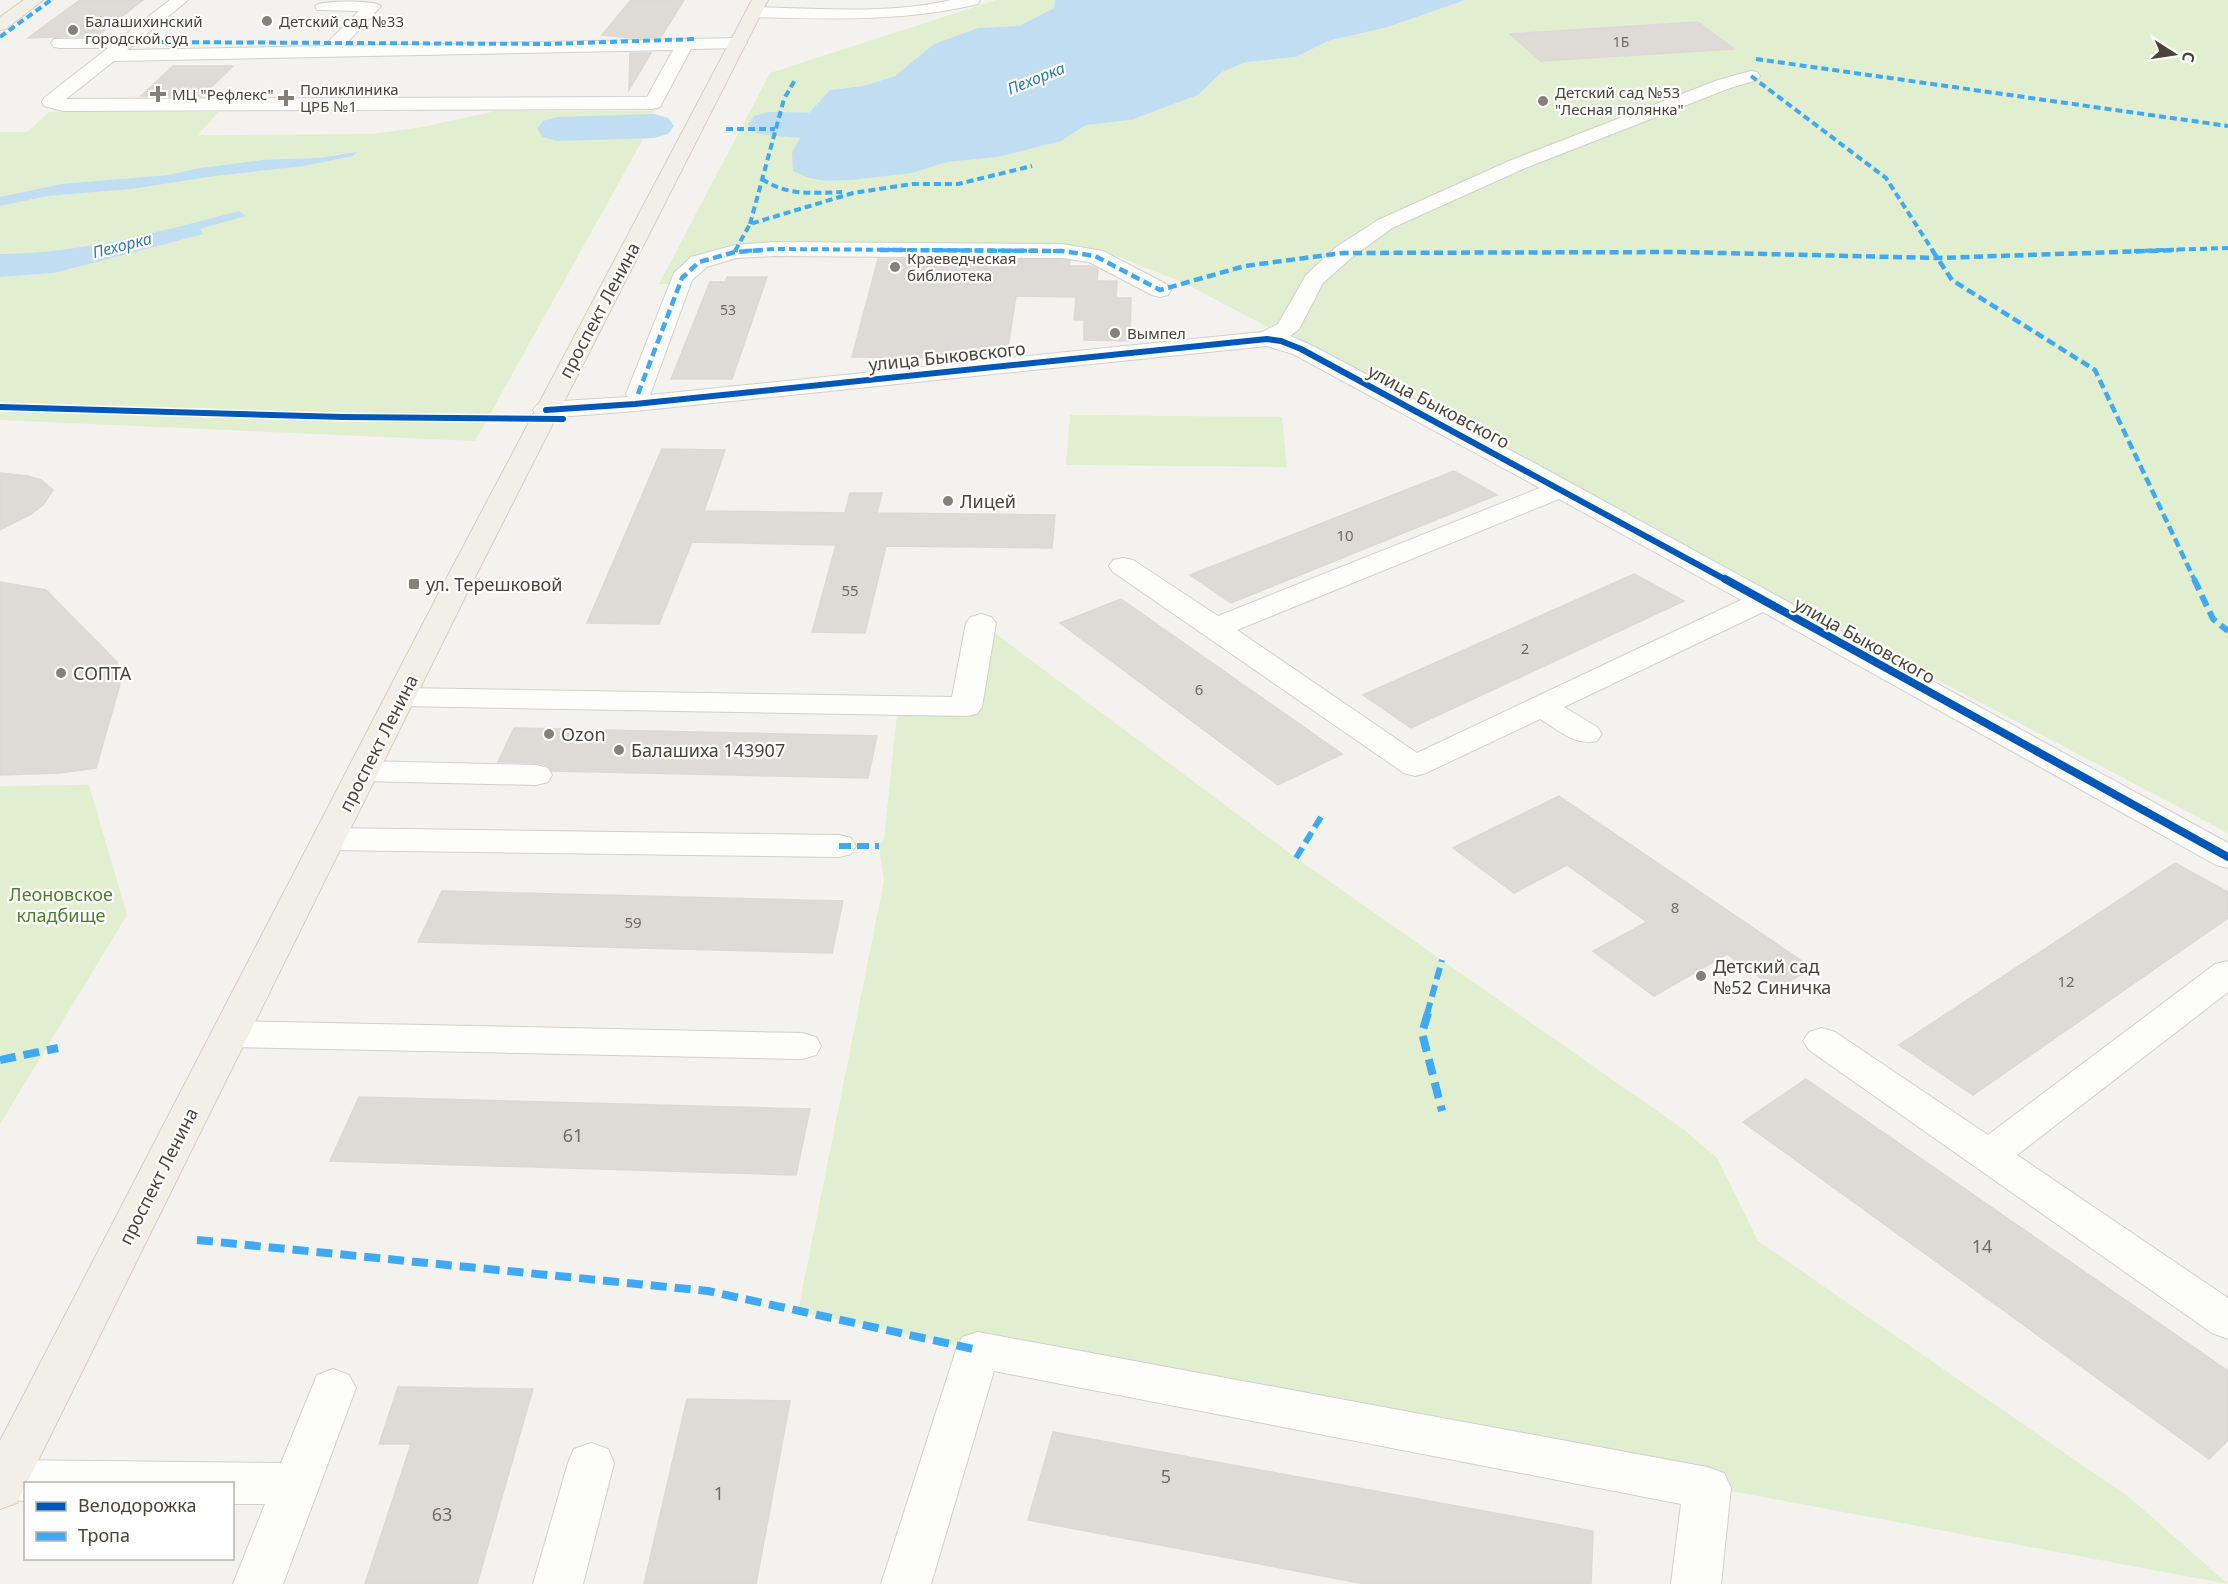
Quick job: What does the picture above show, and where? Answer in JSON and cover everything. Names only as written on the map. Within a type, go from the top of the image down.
[{"type":"main road","points":[[0,26],[35,0]]},
{"type":"main road","name":"проспект Ленина","points":[[2,1484],[546,410],[756,6]]},
{"type":"street","points":[[180,0],[51,102],[63,105],[653,103],[685,44]]},
{"type":"street","points":[[756,6],[903,14],[943,8],[972,0]]},
{"type":"street","points":[[324,6],[373,6],[329,51]]},
{"type":"street","points":[[60,43],[126,43]]},
{"type":"street","points":[[109,56],[738,43]]},
{"type":"street","points":[[282,52],[308,68],[380,68]]},
{"type":"street","points":[[1267,339],[1287,329],[1314,280],[1343,253],[1385,224],[1516,165],[1724,84],[1751,76],[1734,65]]},
{"type":"street","points":[[638,394],[682,278],[699,262],[735,252],[775,249],[1062,251],[1095,256],[1160,290]]},
{"type":"street","name":"улица Быковского","points":[[546,410],[635,404],[1267,339],[1293,345],[1560,489],[2228,857]]},
{"type":"street","points":[[1215,628],[1560,489]]},
{"type":"street","points":[[1123,566],[1415,766],[1763,601]]},
{"type":"street","points":[[400,697],[966,707],[981,623]]},
{"type":"street","points":[[1541,706],[1586,734]]},
{"type":"street","points":[[363,771],[536,775]]},
{"type":"street","points":[[329,839],[838,846]]},
{"type":"street","points":[[1988,1156],[2228,973]]},
{"type":"street","points":[[230,1034],[802,1046]]},
{"type":"street","points":[[1822,1041],[2228,1321]]},
{"type":"street","points":[[906,1584],[978,1350],[1707,1488],[1696,1584]]},
{"type":"street","points":[[258,1584],[333,1388]]},
{"type":"street","points":[[558,1584],[591,1464]]},
{"type":"street","points":[[2,1484],[24,1484]]},
{"type":"street","points":[[234,1484],[298,1484]]},
{"type":"green space","points":[[996,0],[1055,0],[1054,8],[1019,26],[978,28],[934,44],[895,76],[863,86],[830,90],[810,112],[808,125],[801,134],[809,178],[826,181],[851,180],[912,173],[947,162],[998,157],[1061,141],[1086,125],[1131,120],[1198,95],[1222,72],[1246,62],[1296,57],[1328,41],[1388,27],[1465,0],[2228,0],[2228,833],[1184,283],[1099,249],[1062,244],[725,249],[674,284],[659,284],[770,73]]},
{"type":"green space","points":[[496,111],[653,111],[642,141],[475,441],[0,420],[0,277],[54,273],[204,234],[198,229],[245,216],[239,211],[121,240],[61,250],[0,254],[0,206],[48,196],[132,189],[215,176],[304,166],[353,156],[340,154],[200,168],[168,175],[61,184],[0,197],[0,132],[27,132],[49,112],[218,112],[198,135],[372,134],[423,127]]},
{"type":"green space","points":[[1070,415],[1282,417],[1287,467],[1066,465]]},
{"type":"green space","points":[[981,623],[1296,858],[1683,1129],[1717,1158],[1758,1241],[2130,1498],[2228,1584],[978,1350],[798,1311],[884,881],[879,846],[884,839],[898,705],[966,706]]},
{"type":"green space","name":"Леоновское кладбище","points":[[89,785],[127,915],[0,1124],[0,786]]},
{"type":"water","points":[[1055,0],[1465,0],[1388,27],[1328,41],[1296,57],[1246,62],[1222,72],[1198,95],[1131,120],[1086,125],[1061,141],[998,157],[947,162],[912,173],[851,180],[826,181],[809,178],[793,171],[792,152],[808,125],[810,112],[830,90],[863,86],[895,76],[934,44],[978,28],[1019,26],[1054,8]]},
{"type":"water","points":[[357,152],[353,156],[304,166],[215,176],[132,189],[48,196],[0,206],[0,197],[61,184],[168,175],[200,168],[263,160],[318,158]]},
{"type":"water","points":[[239,211],[246,216],[199,229],[204,234],[54,273],[0,277],[0,254],[61,250],[121,240]]},
{"type":"building","points":[[80,0],[143,0],[97,36],[28,38]]},
{"type":"building","points":[[631,0],[684,0],[661,37],[631,38],[602,35]]},
{"type":"building","points":[[1698,22],[1734,49],[1541,61],[1510,34]]},
{"type":"building","points":[[630,53],[651,53],[629,90]]},
{"type":"building","points":[[173,66],[233,66],[202,96],[141,96]]},
{"type":"building","points":[[878,259],[1062,260],[1070,261],[1069,266],[1091,266],[1098,269],[1097,281],[1117,281],[1116,298],[1131,298],[1130,341],[1084,340],[1084,320],[1074,320],[1076,297],[1016,296],[1007,354],[947,354],[946,358],[852,357]]},
{"type":"building","points":[[727,277],[767,277],[732,379],[671,379],[710,282],[725,282]]},
{"type":"building","points":[[662,449],[725,450],[704,511],[845,513],[850,493],[882,493],[877,513],[1055,515],[1052,548],[886,546],[865,633],[812,632],[836,545],[692,542],[659,624],[587,623]]},
{"type":"building","points":[[1454,471],[1497,495],[1231,603],[1190,575]]},
{"type":"building","points":[[0,473],[41,480],[53,490],[44,504],[31,514],[0,530]]},
{"type":"building","points":[[1634,574],[1684,601],[1411,728],[1363,695]]},
{"type":"building","name":"СОПТА","points":[[0,582],[46,590],[117,662],[120,684],[96,768],[60,773],[0,775]]},
{"type":"building","points":[[1121,599],[1342,754],[1278,785],[1060,623]]},
{"type":"building","points":[[514,728],[877,736],[868,778],[552,771],[549,766],[537,763],[498,762]]},
{"type":"building","points":[[1559,796],[1812,968],[1776,989],[1727,954],[1654,996],[1593,951],[1647,922],[1567,865],[1514,893],[1453,848]]},
{"type":"building","points":[[2175,863],[2228,892],[2228,918],[1973,1095],[1899,1045]]},
{"type":"building","points":[[442,891],[843,901],[832,953],[418,942]]},
{"type":"building","points":[[1806,1079],[2228,1371],[2228,1440],[2209,1459],[1743,1122]]},
{"type":"building","points":[[359,1097],[810,1109],[796,1175],[330,1161]]},
{"type":"building","points":[[398,1387],[533,1389],[477,1584],[365,1584],[411,1444],[379,1444]]},
{"type":"building","points":[[687,1399],[790,1401],[756,1584],[644,1584]]},
{"type":"building","points":[[1053,1432],[1593,1531],[1591,1584],[1365,1584],[1028,1520]]},
{"type":"waterway","name":"Пехорка","points":[[768,124],[841,125],[901,118]]},
{"type":"waterway","name":"Пехорка","points":[[557,129],[654,126]]},
{"type":"marked path","points":[[0,37],[51,0]]},
{"type":"marked path","points":[[148,42],[549,44],[696,39]]},
{"type":"marked path","points":[[1756,59],[2228,126]]},
{"type":"marked path","points":[[1751,76],[1886,178],[1952,280],[2095,370],[2213,619],[2228,631]]},
{"type":"marked path","points":[[750,224],[784,99],[795,80]]},
{"type":"marked path","points":[[726,129],[775,129]]},
{"type":"marked path","points":[[735,252],[750,224],[853,193],[912,184],[958,184],[1032,166]]},
{"type":"marked path","points":[[762,179],[780,190],[790,192],[810,194],[842,192]]},
{"type":"marked path","points":[[638,394],[682,278],[699,262],[735,252],[775,249],[1062,251],[1095,256],[1160,290],[1245,266],[1343,253],[1679,252],[1938,258],[2228,248]]},
{"type":"marked path","points":[[1296,858],[1324,812]]},
{"type":"marked path","points":[[839,846],[879,846]]},
{"type":"marked path","points":[[1442,960],[1422,1033],[1442,1111]]},
{"type":"marked path","points":[[0,1060],[58,1048]]},
{"type":"marked path","points":[[197,1240],[708,1291],[978,1350]]},
{"type":"cycle path","points":[[546,410],[635,404],[1267,339],[1281,341],[1301,349],[1529,471],[2228,857]]},
{"type":"cycle path","points":[[0,407],[343,417],[563,419]]},
{"type":"place","name":"Детский сад №33","points":[[267,21]]},
{"type":"place","name":"Балашихинский городской суд","points":[[73,30]]},
{"type":"place","name":"МЦ \"Рефлекс\"","points":[[158,94]]},
{"type":"place","name":"Поликлиника ЦРБ №1","points":[[286,98]]},
{"type":"place","name":"Детский сад №53 \"Лесная полянка\"","points":[[1543,101]]},
{"type":"place","name":"Краеведческая библиотека","points":[[895,267]]},
{"type":"place","name":"Вымпел","points":[[1115,333]]},
{"type":"place","name":"Лицей","points":[[948,501]]},
{"type":"place","name":"ул. Терешковой","points":[[414,584]]},
{"type":"place","name":"СОПТА","points":[[61,673]]},
{"type":"place","name":"Ozon","points":[[549,734]]},
{"type":"place","name":"Балашиха 143907","points":[[619,750]]},
{"type":"place","name":"Детский сад №52 Синичка","points":[[1701,976]]}]
